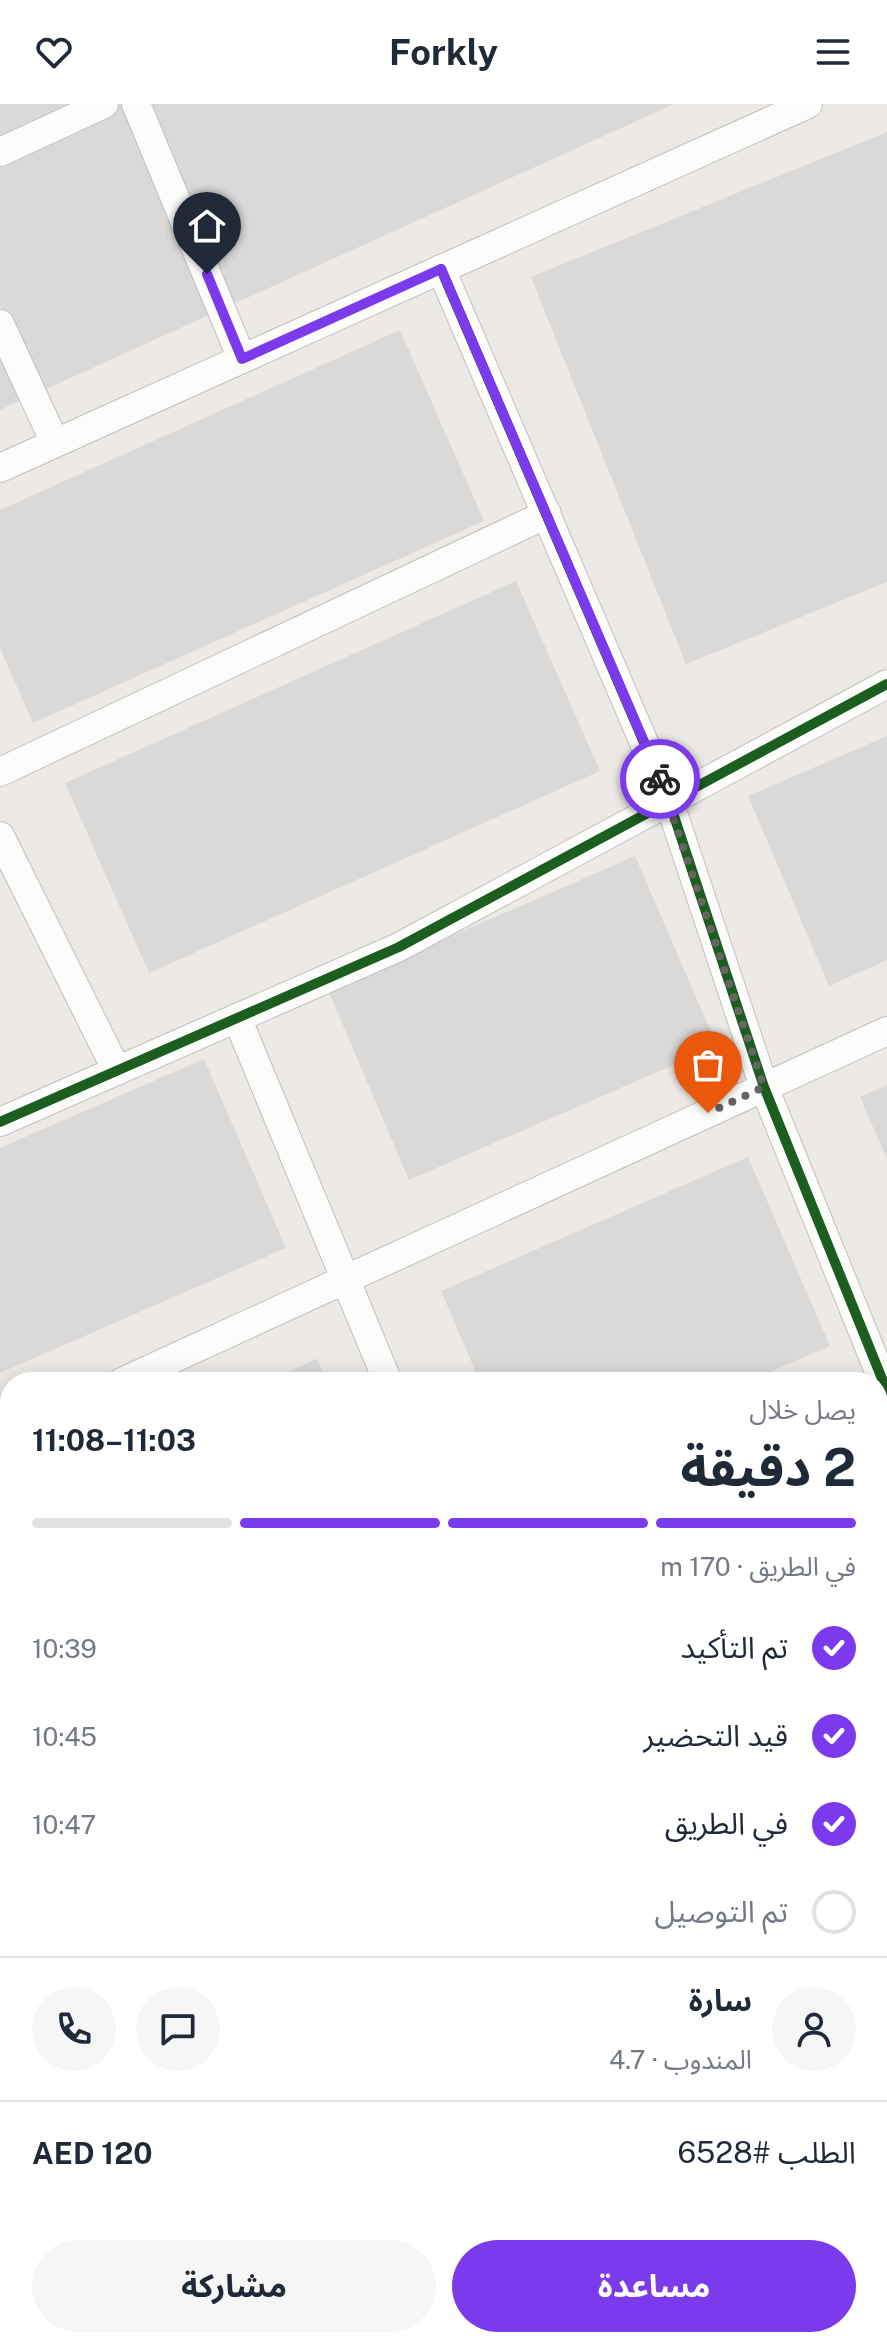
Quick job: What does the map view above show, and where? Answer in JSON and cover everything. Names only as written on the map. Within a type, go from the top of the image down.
[{"type":"street","points":[[0,152],[104,104]]},
{"type":"street","points":[[136,104],[242,359]]},
{"type":"street","points":[[0,468],[808,104]]},
{"type":"street","points":[[441,269],[669,801],[764,1087],[880,1372]]},
{"type":"street","points":[[0,324],[55,443]]},
{"type":"street","points":[[0,772],[547,514]]},
{"type":"street","points":[[0,1122],[399,947],[887,684]]},
{"type":"street","points":[[0,836],[117,1071]]},
{"type":"street","points":[[237,1018],[384,1372]]},
{"type":"street","points":[[144,1372],[887,1031]]},
{"type":"shaded area","points":[[0,104],[674,104],[0,410]]},
{"type":"shaded area","points":[[887,132],[887,582],[686,664],[531,277]]},
{"type":"shaded area","points":[[400,330],[484,521],[33,723],[0,648],[0,510]]},
{"type":"shaded area","points":[[516,581],[600,771],[149,973],[65,783]]},
{"type":"shaded area","points":[[887,736],[887,960],[829,986],[748,796]]},
{"type":"shaded area","points":[[635,856],[717,1046],[409,1180],[328,990]]},
{"type":"shaded area","points":[[204,1059],[286,1248],[0,1372],[0,1148]]},
{"type":"shaded area","points":[[887,1085],[887,1159],[860,1097]]},
{"type":"shaded area","points":[[748,1157],[830,1346],[770,1372],[476,1372],[441,1291]]},
{"type":"shaded area","points":[[317,1359],[323,1372],[288,1372]]},
{"type":"cycle path","points":[[441,269],[669,801],[764,1087],[879,1372]]},
{"type":"cycle path","points":[[0,1122],[399,947],[887,684]]},
{"type":"way so far","points":[[660,779],[764,1087],[708,1113]]},
{"type":"route","points":[[207,274],[242,359],[441,269],[660,779]]}]
